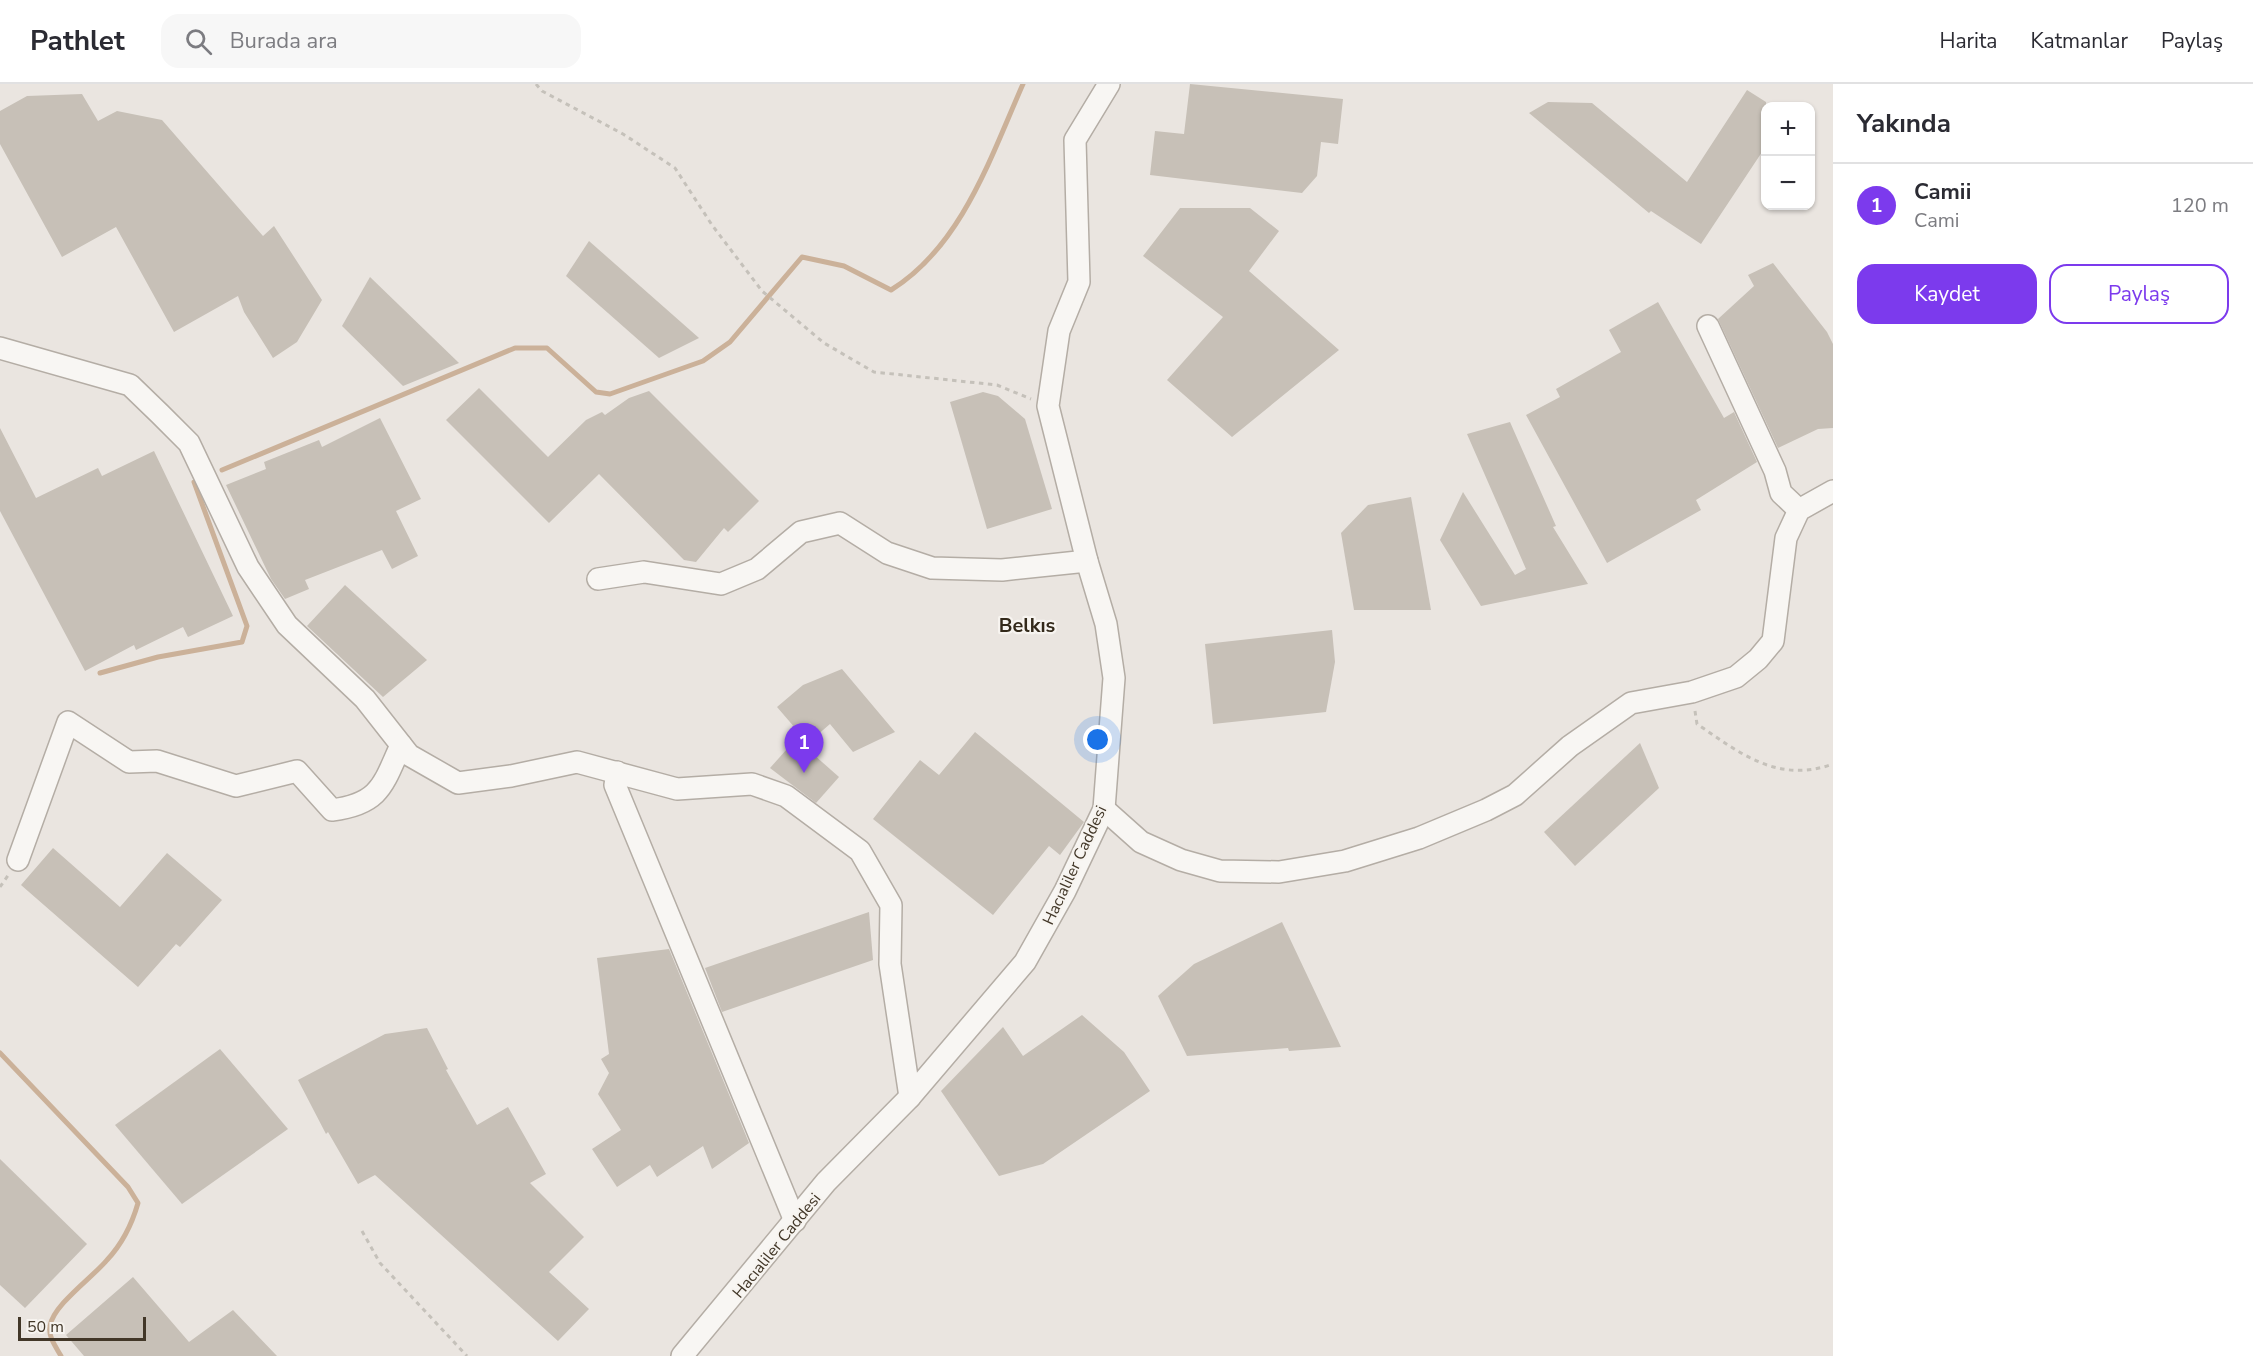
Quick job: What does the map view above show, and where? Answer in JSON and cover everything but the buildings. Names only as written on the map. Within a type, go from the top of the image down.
[{"type":"street","name":"Hacıaliler Caddesi","points":[[682,1356],[826,1182],[910,1097],[1025,962],[1065,891],[1104,809],[1114,678],[1106,624],[1087,561],[1048,406],[1059,331],[1079,282],[1075,140],[1109,84]]},
{"type":"street","points":[[1708,326],[1775,471],[1781,493],[1799,510]]},
{"type":"street","points":[[0,348],[130,385],[160,414],[189,443],[248,567],[287,625],[365,699],[409,755],[458,783],[511,776],[577,762],[677,789],[752,784],[786,796],[860,851],[891,905],[890,964],[910,1097]]},
{"type":"street","points":[[1104,809],[1141,842],[1180,860],[1220,871],[1279,872],[1345,861],[1419,838],[1515,795],[1570,746],[1631,703],[1692,692],[1736,677],[1758,659],[1773,641],[1786,538],[1799,510],[1833,491]]},
{"type":"street","points":[[597,579],[644,572],[721,584],[757,569],[801,532],[840,523],[887,553],[932,568],[1002,570],[1087,561]]},
{"type":"street","points":[[18,860],[68,722],[129,762],[157,761],[236,786],[297,771],[332,810],[355,807],[380,791],[401,745]]},
{"type":"street","points":[[617,772],[615,785],[795,1221]]},
{"type":"path","points":[[536,84],[542,91],[623,134],[675,168],[712,225],[762,291],[824,343],[874,372],[997,385],[1048,406]]},
{"type":"path","points":[[1692,692],[1697,724],[1752,761],[1792,770],[1833,764]]},
{"type":"path","points":[[362,1231],[380,1263],[467,1356]]},
{"type":"waterway","points":[[222,470],[515,348],[547,348],[596,392],[610,394],[703,361],[730,342],[802,257],[844,266],[891,290],[916,271],[956,224],[986,169],[1023,84]]},
{"type":"waterway","points":[[100,673],[158,657],[242,642],[247,626],[194,482]]},
{"type":"waterway","points":[[0,1053],[128,1187],[138,1203],[130,1226],[112,1254],[66,1300],[53,1318],[50,1334],[61,1356]]},
{"type":"place","name":"Camii","points":[[804,773]]},
{"type":"district","name":"Belkıs","points":[[1027,625]]}]
